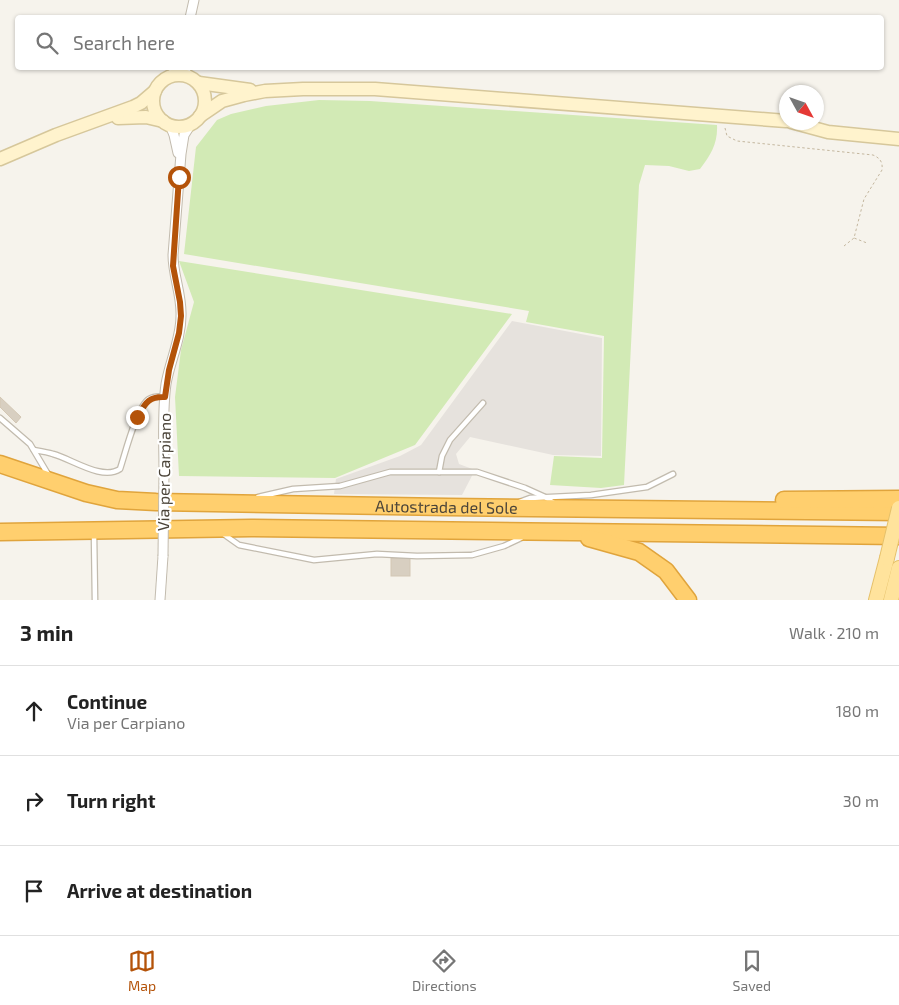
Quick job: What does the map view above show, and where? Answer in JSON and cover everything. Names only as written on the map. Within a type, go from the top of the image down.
[{"type":"highway","name":"Autostrada del Sole","points":[[0,464],[86,493],[117,500],[156,502],[501,508],[899,510]]},
{"type":"highway","points":[[642,508],[804,499],[899,499]]},
{"type":"highway","name":"Autostrada del Sole","points":[[0,532],[215,528],[899,536]]},
{"type":"highway","points":[[567,531],[638,552],[666,571],[688,600]]},
{"type":"highway","points":[[820,536],[899,540]]},
{"type":"main road","points":[[166,123],[157,115],[153,107],[153,99],[159,83],[175,75],[192,76],[265,91]]},
{"type":"main road","points":[[192,76],[203,91],[205,99],[204,108],[195,120]]},
{"type":"main road","points":[[88,124],[146,117],[177,127],[195,120],[222,101],[265,91],[321,88],[407,90],[779,120]]},
{"type":"main road","points":[[0,159],[133,108],[155,90]]},
{"type":"main road","points":[[824,124],[899,130]]},
{"type":"main road","points":[[821,130],[899,138]]},
{"type":"main road","points":[[876,600],[899,510]]},
{"type":"main road","points":[[891,600],[899,568]]},
{"type":"street","points":[[191,15],[194,0]]},
{"type":"street","name":"Via per Carpiano","points":[[160,600],[163,556],[165,397],[181,316],[173,260],[183,141],[195,120]]},
{"type":"street","name":"Via per Carpiano","points":[[166,123],[174,135],[180,166]]},
{"type":"lane","points":[[166,78],[173,70]]},
{"type":"lane","points":[[34,450],[53,454],[97,471],[105,473],[117,471],[120,469],[137,417],[146,401],[150,398],[165,397]]},
{"type":"lane","points":[[439,472],[442,456],[450,440],[483,403]]},
{"type":"lane","points":[[0,418],[34,450],[53,481]]},
{"type":"lane","points":[[231,503],[293,489],[340,486],[390,472],[477,472],[526,488],[545,497],[561,508]]},
{"type":"lane","points":[[501,508],[530,498],[591,495],[646,487],[673,474]]},
{"type":"lane","points":[[215,528],[239,545],[314,560],[377,554],[417,556],[472,555],[504,546],[534,531]]},
{"type":"lane","points":[[94,531],[95,600]]},
{"type":"path","points":[[725,116],[725,132],[731,139],[737,141],[873,155],[877,157],[882,165],[882,170],[864,199],[854,238],[844,246]]},
{"type":"path","points":[[854,238],[867,243]]},
{"type":"shaded area","points":[[512,321],[602,338],[601,456],[553,455],[470,437],[456,454],[459,464],[475,470],[462,495],[334,494],[336,479],[400,456],[421,445]]},
{"type":"green space","points":[[319,100],[370,101],[717,125],[713,148],[700,169],[689,171],[669,166],[645,165],[639,185],[624,485],[601,488],[550,485],[554,456],[602,458],[604,336],[526,322],[529,311],[184,254],[196,147],[217,120],[231,114],[266,106]]},
{"type":"green space","points":[[179,261],[512,314],[415,445],[335,478],[179,476],[175,397],[181,350],[194,302]]},
{"type":"building","points":[[0,397],[21,417],[16,423],[0,407]]},
{"type":"building","points":[[391,558],[410,558],[410,576],[391,576]]},
{"type":"route","points":[[137,417],[146,401],[150,398],[157,396],[165,397],[169,370],[179,333],[180,302],[173,266],[173,255],[179,177]]}]
